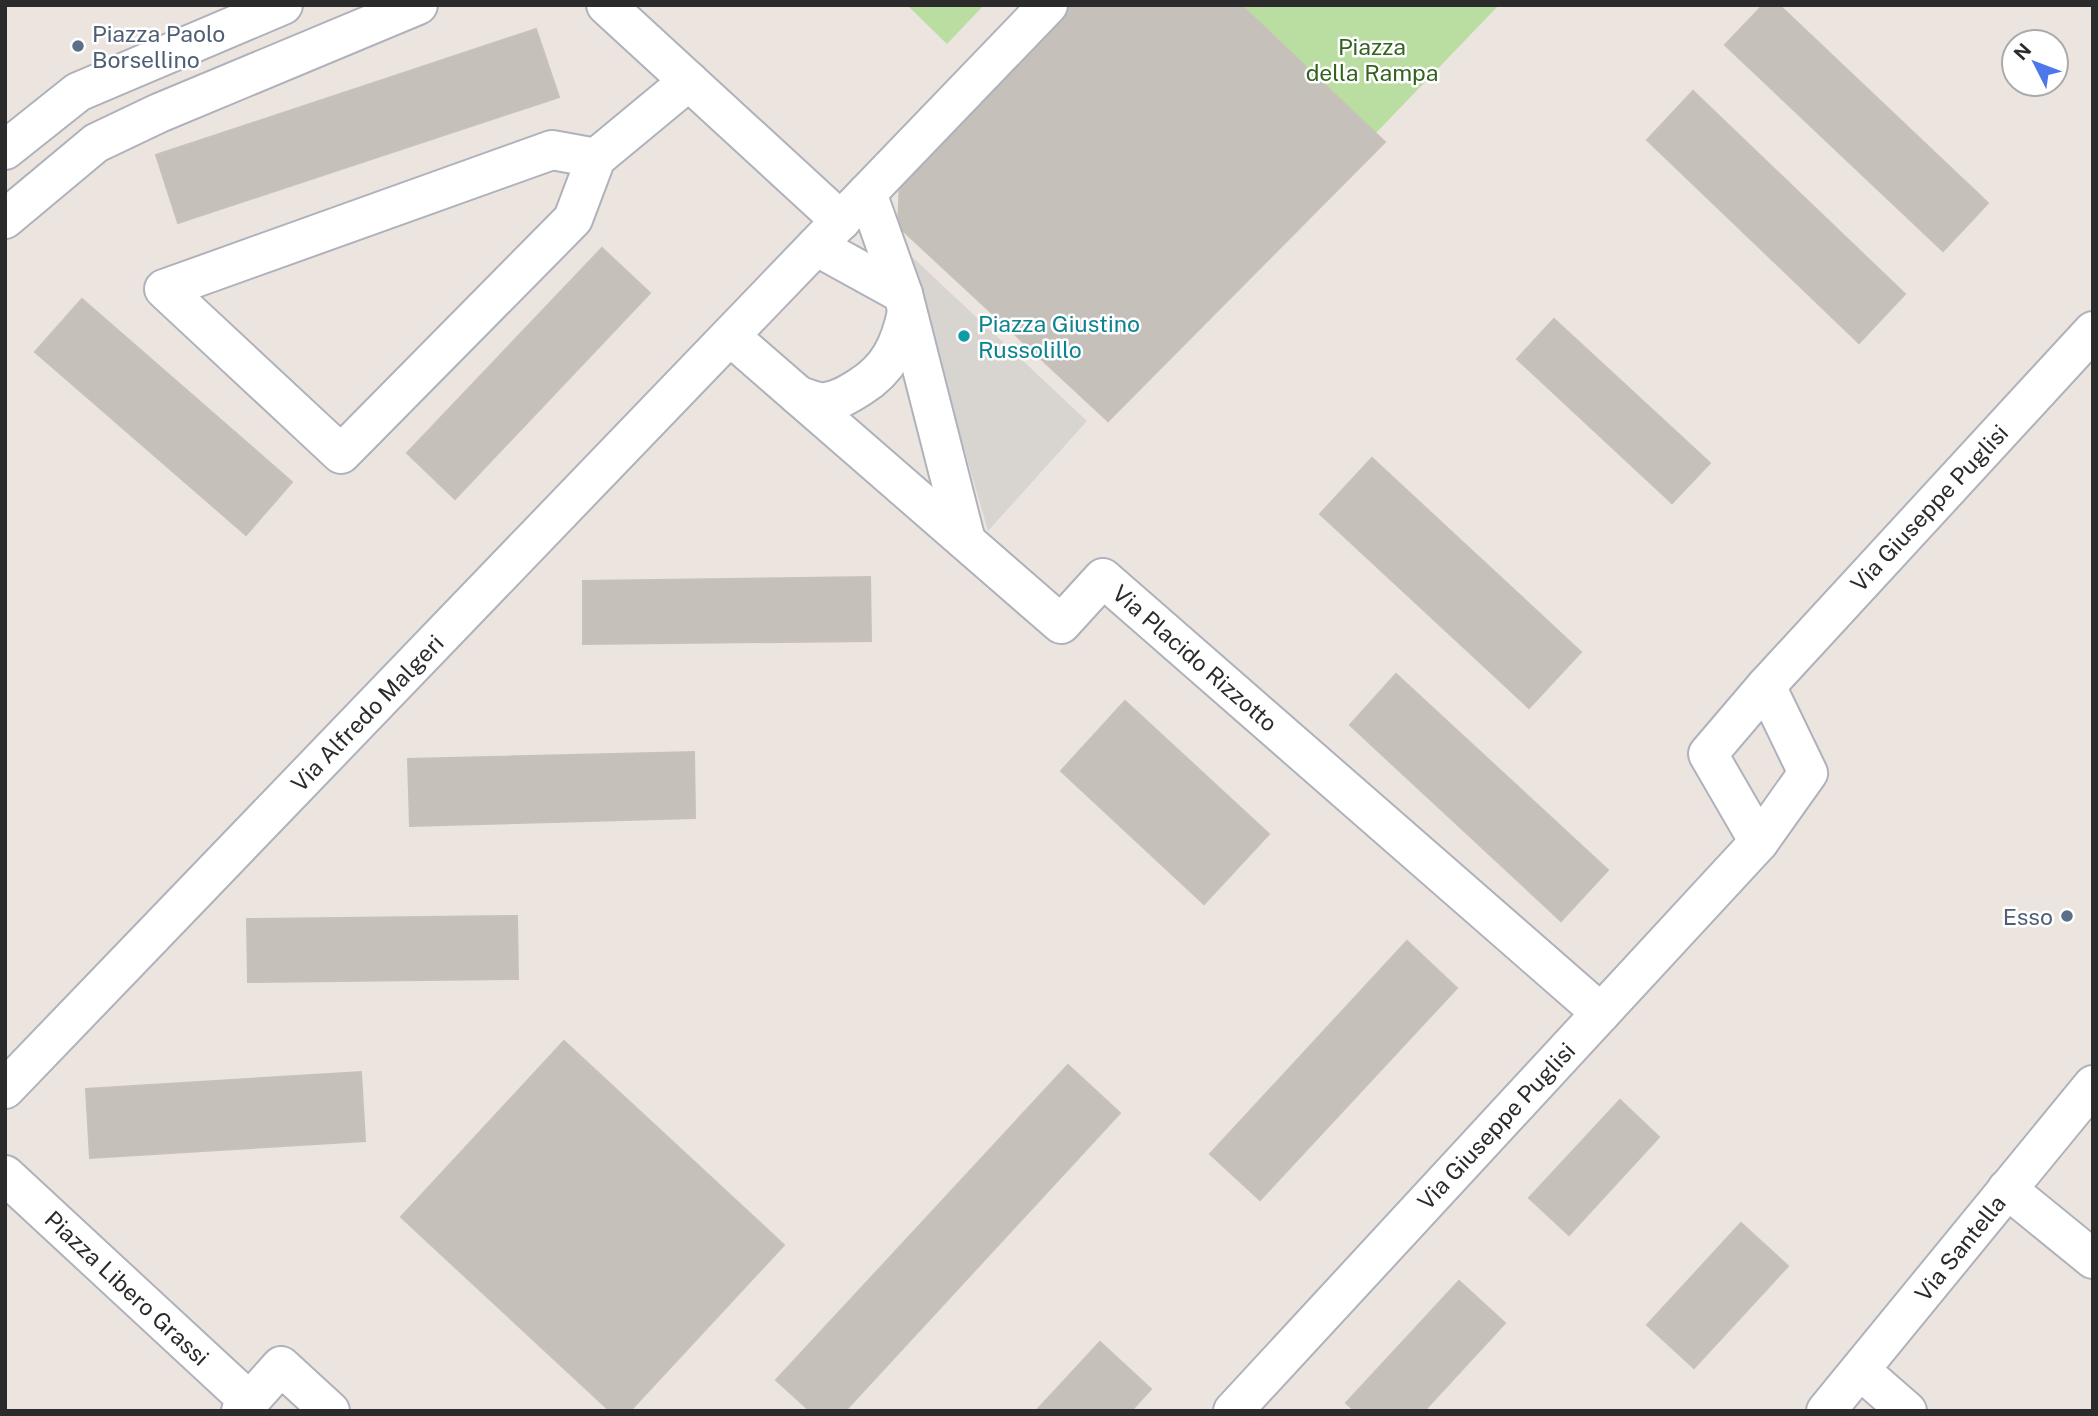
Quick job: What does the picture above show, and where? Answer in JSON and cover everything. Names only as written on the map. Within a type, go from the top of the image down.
[{"type":"street","points":[[5,150],[78,92],[283,5]]},
{"type":"street","points":[[5,219],[96,143],[172,108],[418,5]]},
{"type":"street","points":[[606,5],[689,81],[828,234],[905,303]]},
{"type":"street","points":[[730,336],[1048,5]]},
{"type":"street","points":[[596,158],[552,150],[164,289],[341,454],[573,219],[596,158],[689,81]]},
{"type":"street","points":[[867,193],[905,303],[966,541]]},
{"type":"street","points":[[799,396],[823,402],[846,396],[872,379],[887,365],[902,334],[905,303]]},
{"type":"street","name":"Via Giuseppe Puglisi","points":[[1759,842],[1708,754],[1766,686],[2093,331]]},
{"type":"street","name":"Via Placido Rizzotto","points":[[730,336],[1061,624],[1103,578],[1601,1013]]},
{"type":"street","name":"Via Alfredo Malgeri","points":[[5,1089],[730,336]]},
{"type":"street","name":"Via Giuseppe Puglisi","points":[[1233,1411],[1759,842],[1808,774],[1766,686]]},
{"type":"street","name":"Via Santella","points":[[1826,1411],[2093,1085]]},
{"type":"street","name":"Piazza Libero Grassi","points":[[5,1175],[245,1406]]},
{"type":"street","points":[[2007,1189],[2093,1259]]},
{"type":"street","points":[[245,1406],[281,1366],[330,1411]]},
{"type":"street","points":[[1860,1370],[1907,1411]]},
{"type":"green space","points":[[907,5],[984,5],[947,44]]},
{"type":"green space","name":"Piazza della Rampa","points":[[1240,5],[1499,5],[1374,135]]},
{"type":"shaded area","name":"Piazza Giustino Russolillo","points":[[907,252],[1087,421],[988,531]]},
{"type":"building","points":[[1060,5],[1241,5],[1385,142],[1108,421],[898,226],[901,157]]},
{"type":"building","points":[[1763,5],[1779,5],[1988,203],[1943,251],[1725,45]]},
{"type":"building","points":[[536,29],[559,97],[178,223],[156,155]]},
{"type":"building","points":[[1693,91],[1905,294],[1859,343],[1647,140]]},
{"type":"building","points":[[602,248],[650,293],[455,499],[407,453]]},
{"type":"building","points":[[82,299],[292,482],[246,535],[35,352]]},
{"type":"building","points":[[1554,319],[1710,463],[1672,503],[1517,359]]},
{"type":"building","points":[[1372,458],[1581,652],[1529,708],[1320,514]]},
{"type":"building","points":[[870,577],[871,641],[583,644],[583,581]]},
{"type":"building","points":[[1396,674],[1608,870],[1561,921],[1350,725]]},
{"type":"building","points":[[1125,701],[1269,834],[1204,904],[1061,771]]},
{"type":"building","points":[[694,752],[695,818],[410,826],[408,759]]},
{"type":"building","points":[[517,916],[518,979],[248,982],[247,919]]},
{"type":"building","points":[[1407,941],[1457,988],[1260,1200],[1210,1154]]},
{"type":"building","points":[[564,1041],[784,1245],[630,1411],[610,1411],[401,1217]]},
{"type":"building","points":[[1068,1065],[1120,1113],[845,1411],[810,1411],[776,1380]]},
{"type":"building","points":[[361,1072],[365,1141],[90,1158],[86,1089]]},
{"type":"building","points":[[1620,1100],[1659,1137],[1569,1235],[1529,1198]]},
{"type":"building","points":[[1741,1223],[1788,1266],[1694,1368],[1647,1325]]},
{"type":"building","points":[[1459,1281],[1505,1323],[1424,1411],[1355,1411],[1346,1403]]},
{"type":"building","points":[[1100,1342],[1151,1389],[1131,1411],[1036,1411]]},
{"type":"place","name":"Piazza Paolo Borsellino","points":[[78,46]]},
{"type":"place","name":"Piazza Giustino Russolillo","points":[[964,336]]},
{"type":"place","name":"Esso","points":[[2067,916]]}]
